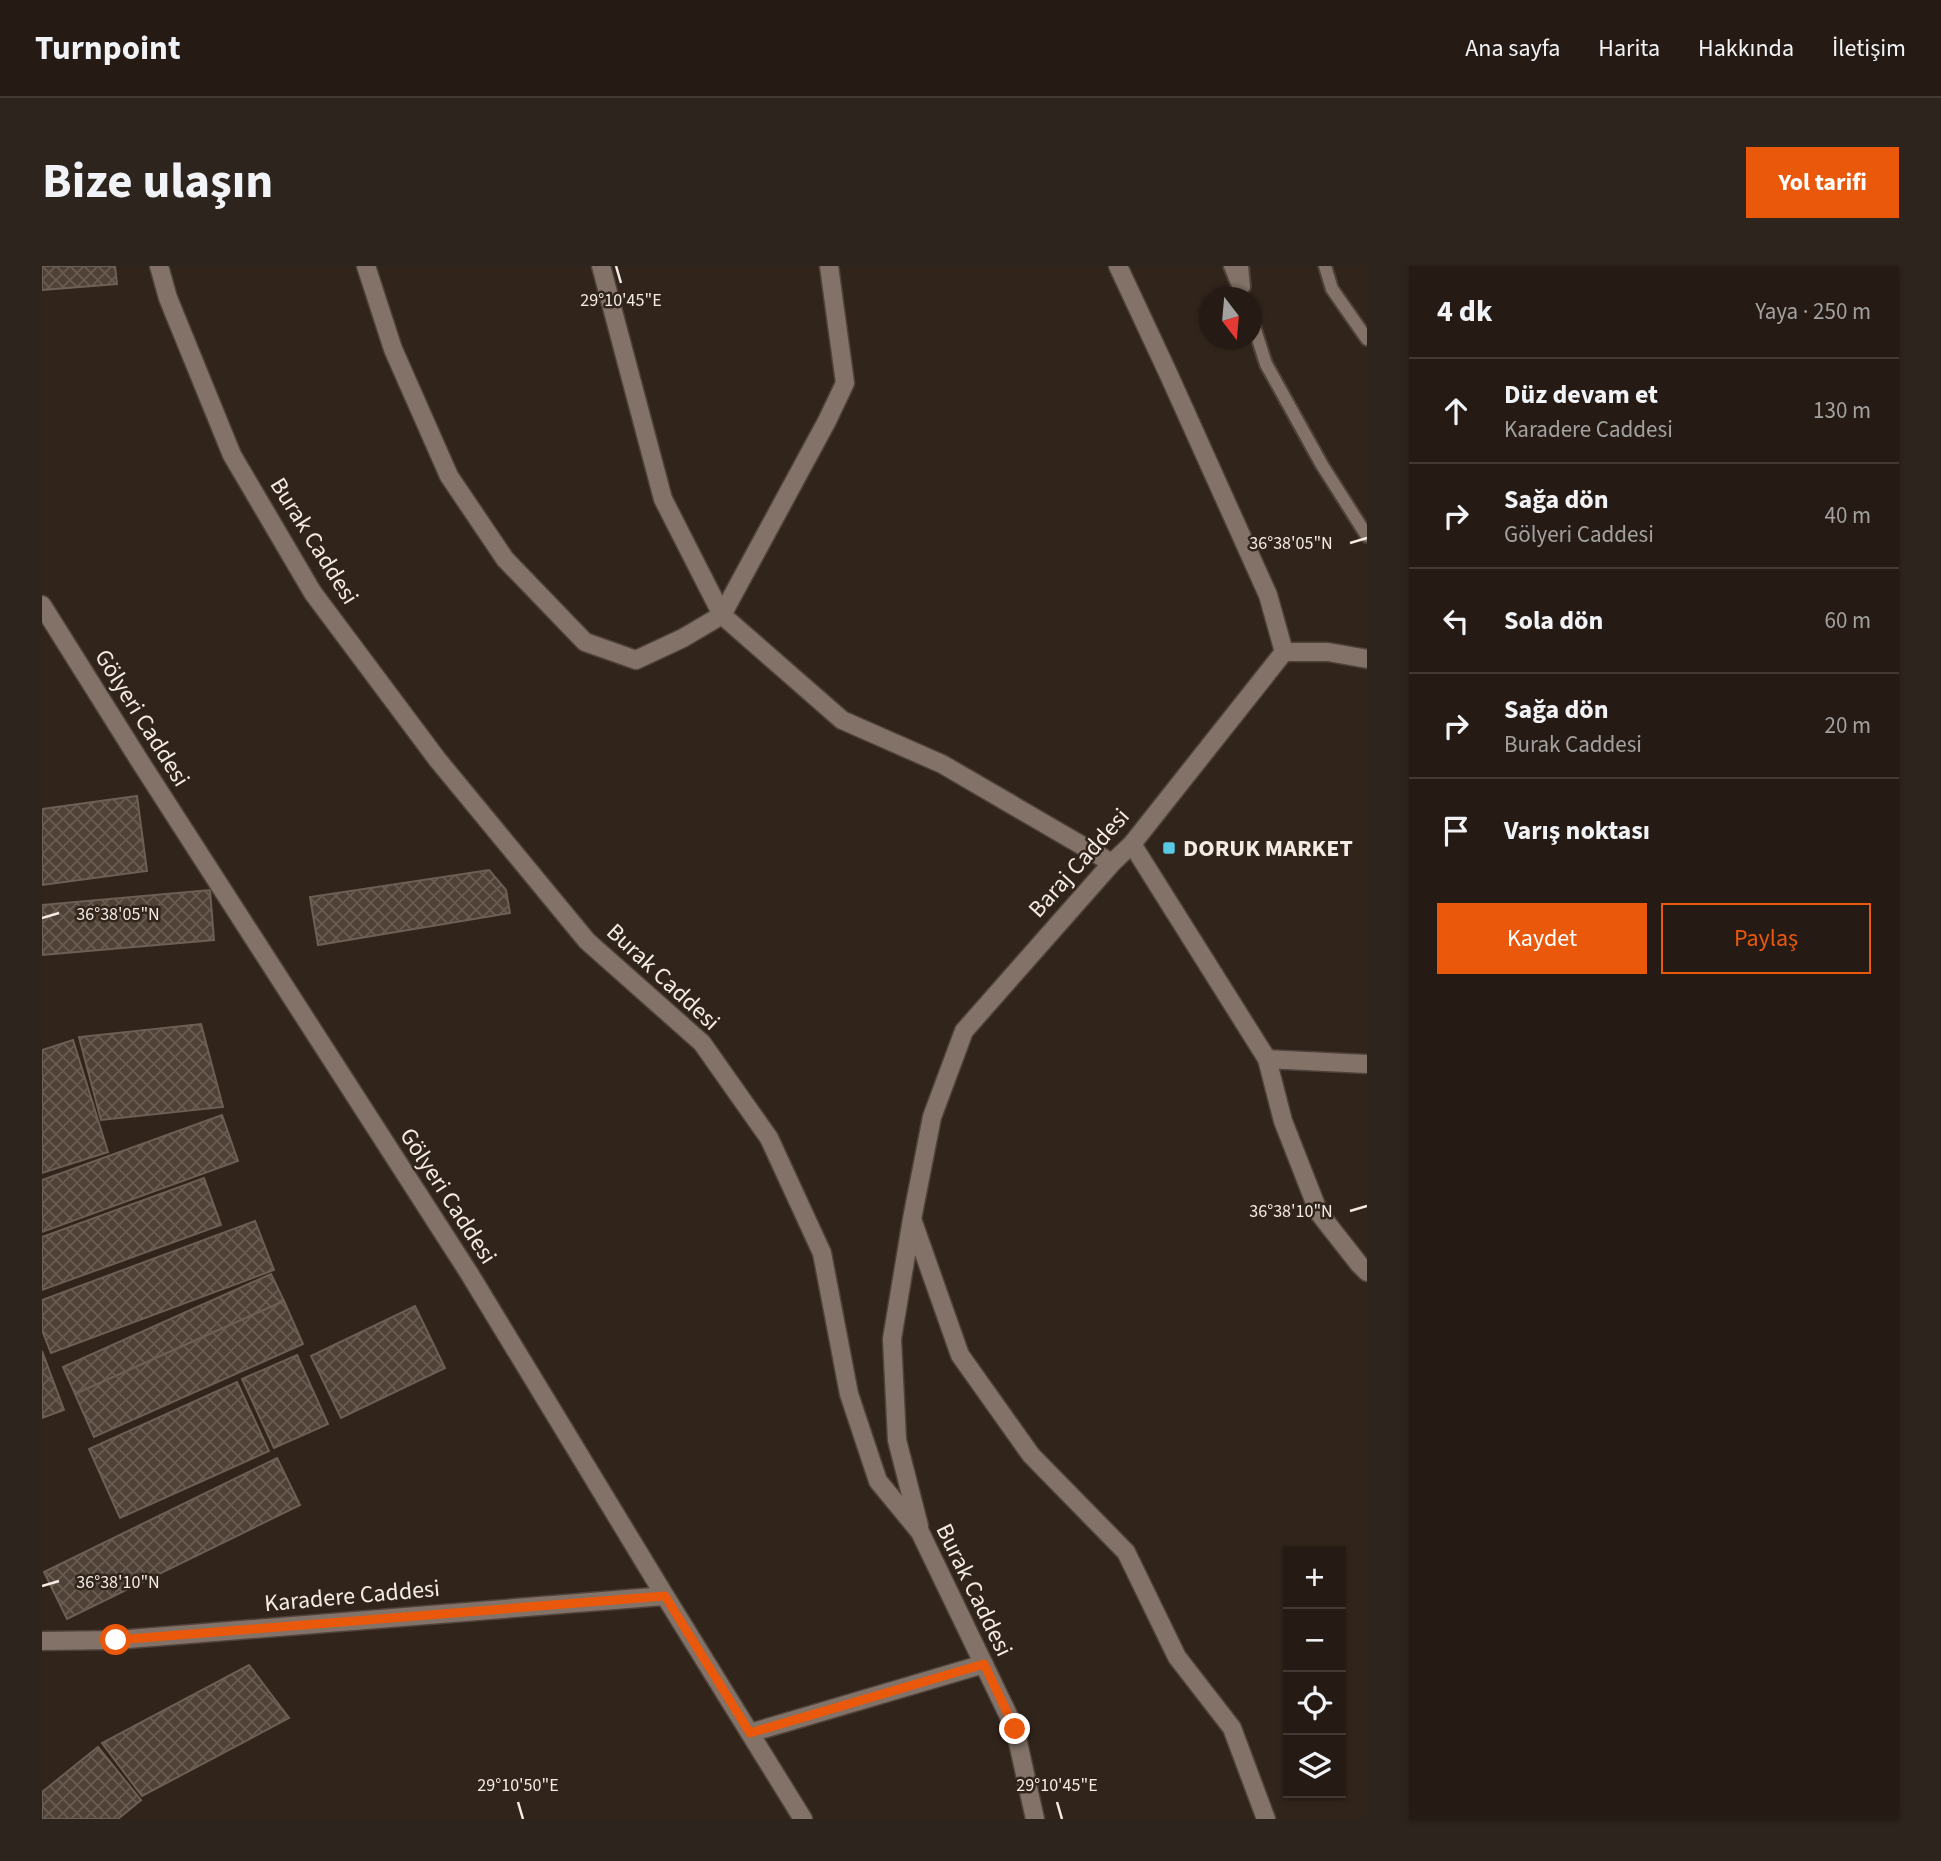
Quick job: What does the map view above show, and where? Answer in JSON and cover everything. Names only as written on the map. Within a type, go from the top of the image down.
[{"type":"street","name":"Burak Caddesi","points":[[159,266],[168,298],[232,455],[313,593],[437,759],[587,941],[702,1043],[769,1138],[822,1253],[849,1394],[878,1481],[920,1532],[1015,1729],[1035,1819]]},
{"type":"street","points":[[366,266],[393,349],[449,476],[505,559],[585,642],[636,660],[683,638],[722,615],[827,421],[845,383],[829,266]]},
{"type":"street","points":[[601,266],[663,499],[722,615],[842,720],[942,764],[1112,863]]},
{"type":"street","points":[[1118,266],[1268,595],[1284,652],[1328,652],[1367,659]]},
{"type":"street","name":"Gölyeri Caddesi","points":[[42,605],[469,1273],[803,1819]]},
{"type":"street","name":"Baraj Caddesi","points":[[920,1532],[897,1440],[892,1339],[932,1117],[964,1031],[1112,863],[1132,844],[1284,652]]},
{"type":"street","points":[[1132,844],[1267,1059],[1283,1121],[1319,1213],[1367,1272]]},
{"type":"street","points":[[1267,1059],[1367,1064]]},
{"type":"street","points":[[912,1219],[960,1355],[1031,1455],[1126,1552],[1177,1657],[1232,1728],[1266,1819]]},
{"type":"street","name":"Karadere Caddesi","points":[[42,1642],[116,1640],[665,1596]]},
{"type":"street","points":[[750,1733],[984,1664]]},
{"type":"lane","points":[[1230,266],[1239,287]]},
{"type":"lane","points":[[1242,266],[1243,287]]},
{"type":"lane","points":[[1325,266],[1332,289],[1367,339]]},
{"type":"lane","points":[[1261,350],[1266,364],[1322,466],[1367,536]]},
{"type":"building","points":[[42,266],[115,266],[117,284],[42,290]]},
{"type":"building","points":[[137,796],[147,871],[42,885],[42,809]]},
{"type":"building","points":[[489,870],[506,890],[510,913],[318,945],[310,897]]},
{"type":"building","points":[[210,890],[214,940],[42,955],[42,905]]},
{"type":"building","points":[[201,1024],[223,1107],[101,1120],[79,1037]]},
{"type":"building","points":[[73,1040],[108,1152],[42,1173],[42,1050]]},
{"type":"building","points":[[222,1115],[238,1161],[42,1232],[42,1180]]},
{"type":"building","points":[[204,1178],[221,1225],[42,1290],[42,1237]]},
{"type":"building","points":[[255,1221],[274,1270],[51,1353],[42,1330],[42,1300]]},
{"type":"building","points":[[271,1274],[284,1301],[75,1394],[63,1367]]},
{"type":"building","points":[[284,1301],[303,1344],[94,1437],[75,1394]]},
{"type":"building","points":[[415,1306],[445,1368],[341,1418],[311,1356]]},
{"type":"building","points":[[42,1351],[64,1410],[42,1418]]},
{"type":"building","points":[[297,1355],[328,1424],[274,1448],[242,1379]]},
{"type":"building","points":[[237,1382],[269,1451],[120,1518],[89,1449]]},
{"type":"building","points":[[277,1458],[300,1505],[67,1619],[44,1572]]},
{"type":"building","points":[[249,1665],[289,1718],[142,1796],[102,1743]]},
{"type":"building","points":[[98,1747],[141,1800],[118,1819],[42,1819],[42,1792]]},
{"type":"place","name":"DORUK MARKET","points":[[1169,848]]},
{"type":"route","points":[[116,1640],[665,1596],[750,1733],[984,1664],[1015,1729]]}]
